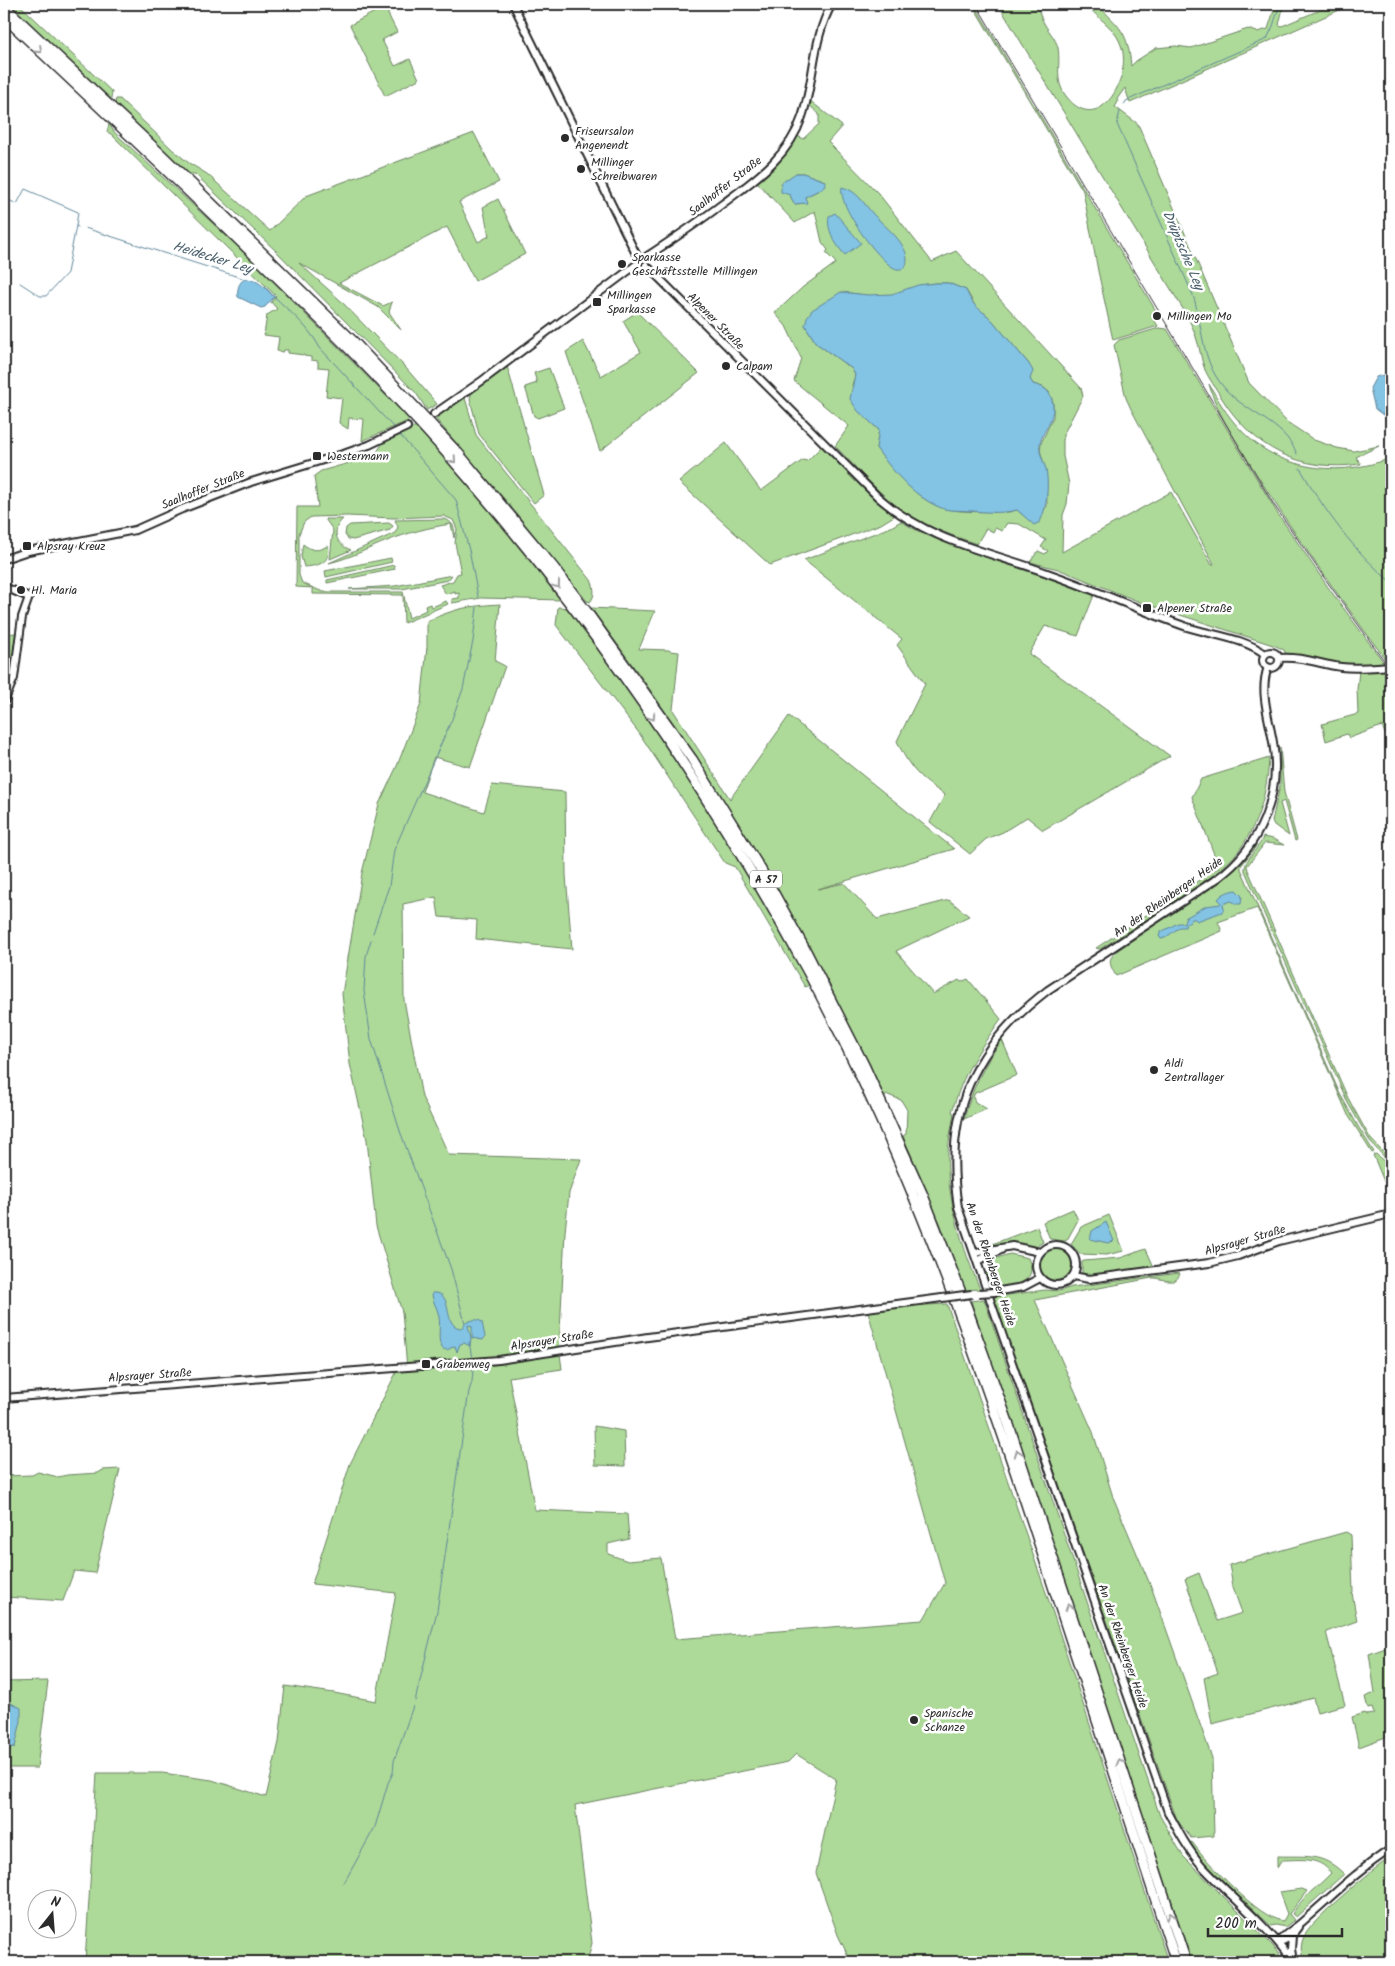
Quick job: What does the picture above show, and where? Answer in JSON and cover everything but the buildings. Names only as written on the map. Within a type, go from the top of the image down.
[{"type":"highway","name":"A 57","points":[[4,6],[163,156],[356,343],[458,453],[524,531],[587,612],[692,759],[756,862],[807,953],[866,1067],[922,1193],[957,1281],[1009,1425],[1186,1962]]},
{"type":"highway","name":"A 57","points":[[4,17],[156,160],[348,346],[451,458],[545,570],[632,686],[692,775],[753,874],[810,977],[854,1063],[915,1197],[943,1269],[1017,1476],[1176,1962]]},
{"type":"street","points":[[513,4],[637,256],[636,265]]},
{"type":"street","name":"Saalhoffer Straße","points":[[646,257],[747,186],[774,162],[789,144],[802,118],[820,32],[832,4]]},
{"type":"street","points":[[636,265],[640,267],[646,265],[647,262],[646,257],[641,254],[637,256]]},
{"type":"street","points":[[434,414],[491,374],[636,265]]},
{"type":"street","name":"Alpener Straße","points":[[646,265],[878,497],[916,526],[936,535],[1048,573],[1187,627],[1253,647],[1265,654]]},
{"type":"street","name":"Saalhoffer Straße","points":[[4,559],[28,551],[135,530],[182,509],[252,482],[346,453],[407,427]]},
{"type":"street","points":[[4,588],[29,597],[22,617],[14,678],[4,702]]},
{"type":"street","points":[[1279,658],[1275,666],[1268,667],[1263,661],[1265,654],[1273,652],[1279,658],[1298,658],[1322,664],[1355,668],[1391,666]]},
{"type":"street","name":"An der Rheinberger Heide","points":[[1268,667],[1264,678],[1264,689],[1274,750],[1274,777],[1267,813],[1258,832],[1232,868],[1030,1004],[991,1044],[968,1086],[957,1127],[953,1156],[954,1182],[958,1207],[1168,1812],[1192,1853],[1203,1867],[1247,1908],[1279,1942],[1293,1962]]},
{"type":"street","name":"Alpsrayer Straße","points":[[4,1398],[499,1360],[648,1337],[994,1292],[1023,1287],[1040,1278],[1056,1286],[1066,1283],[1073,1276],[1089,1279],[1209,1263],[1238,1256],[1279,1241],[1391,1214]]},
{"type":"street","points":[[1040,1278],[1036,1271],[1036,1259],[1040,1252],[1048,1246],[1054,1245],[1069,1249],[1076,1262],[1073,1276]]},
{"type":"street","points":[[974,1253],[1012,1246],[1040,1252]]},
{"type":"street","points":[[977,1261],[996,1252],[1008,1249],[1024,1251],[1036,1259]]},
{"type":"street","points":[[1279,1942],[1346,1882],[1391,1849]]},
{"type":"street","points":[[1279,1942],[1286,1941],[1301,1924]]},
{"type":"street","points":[[1292,1936],[1293,1962]]},
{"type":"green space","points":[[9,4],[19,4],[112,92],[111,99]]},
{"type":"green space","points":[[390,4],[388,14],[397,32],[382,40],[395,66],[410,59],[419,79],[385,96],[350,25]]},
{"type":"green space","points":[[972,4],[974,4],[1156,311],[1152,316],[1158,326],[1113,340],[1083,191]]},
{"type":"green space","points":[[998,4],[1037,4],[1042,20],[1057,45],[1059,78],[1062,90],[1078,107],[1089,111],[1100,108],[1109,100],[1121,76],[1123,62],[1122,48],[1119,40],[1111,28],[1087,4],[1097,4],[1122,31],[1128,45],[1131,66],[1156,48],[1176,46],[1191,48],[1248,29],[1257,32],[1268,29],[1276,4],[1284,4],[1279,25],[1282,26],[1334,4],[1353,4],[1130,103],[1125,88],[1117,99],[1118,102],[1115,107],[1138,124],[1249,383],[1287,422],[1314,440],[1337,448],[1354,451],[1379,446],[1356,457],[1361,464],[1339,466],[1298,460],[1280,453],[1263,443],[1234,415],[1208,377],[1202,362],[1195,333],[1183,309]]},
{"type":"green space","points":[[116,99],[120,99],[173,150],[207,174],[270,231],[306,196],[474,133],[499,182],[459,202],[478,242],[489,236],[483,207],[498,199],[525,254],[475,281],[447,227],[339,283],[383,306],[392,302],[389,312],[401,330],[378,307],[299,263],[340,300],[405,367],[437,404],[427,410],[416,393],[277,252],[195,174],[189,174],[115,103]]},
{"type":"green space","points":[[809,100],[842,126],[828,142],[878,193],[932,262],[956,251],[1081,388],[1083,396],[1063,435],[1063,456],[1069,484],[1067,504],[1063,515],[1062,552],[1171,492],[1212,565],[1214,564],[1131,409],[1126,398],[1114,345],[1119,340],[1159,328],[1167,329],[1278,514],[1330,590],[1385,664],[1354,666],[1286,654],[1284,650],[1276,646],[1140,602],[1058,569],[1030,562],[1038,551],[1045,554],[1048,551],[1041,547],[1046,540],[1019,524],[1007,523],[1002,531],[995,528],[993,532],[986,528],[977,544],[917,520],[889,500],[870,482],[835,446],[849,426],[794,381],[801,358],[786,326],[775,313],[803,287],[836,263],[826,253],[828,250],[822,242],[815,211],[795,223],[757,182],[780,160],[798,136],[803,139],[819,124],[819,114],[809,105]],"holes":[[[796,173],[803,173],[825,181],[823,188],[805,197],[806,203],[794,204],[790,195]],[[935,283],[948,283],[966,290],[977,309],[992,320],[1029,364],[1030,379],[1033,384],[1043,387],[1049,392],[1053,402],[1053,417],[1041,443],[1040,450],[1046,471],[1047,506],[1034,524],[1017,510],[1009,512],[946,509],[936,506],[916,493],[889,466],[876,448],[879,430],[858,411],[852,385],[855,375],[852,369],[816,343],[805,325],[841,292],[874,296],[887,295]]]},
{"type":"green space","points":[[109,124],[115,133],[248,256],[410,420],[362,441],[364,419],[349,418],[348,429],[339,423],[342,398],[326,396],[329,368],[318,367],[318,361],[311,360],[311,357],[288,353],[288,350],[283,352],[277,351],[279,337],[264,335],[267,315],[277,309],[271,302],[276,296],[107,132]]},
{"type":"green space","points":[[637,312],[699,373],[600,451],[566,352],[583,341],[601,376],[641,352],[623,321]]},
{"type":"green space","points":[[507,366],[544,495],[534,503],[479,434],[470,399],[471,394]]},
{"type":"green space","points":[[549,368],[564,408],[538,418],[534,416],[525,387],[537,383],[534,373]]},
{"type":"green space","points":[[1209,384],[1239,428],[1272,454],[1291,462],[1310,467],[1330,469],[1351,468],[1391,458],[1391,663],[1389,664],[1352,614],[1282,514],[1226,424]]},
{"type":"green space","points":[[465,398],[476,435],[591,580],[594,594],[590,602],[587,601],[512,508],[434,417]]},
{"type":"green space","points":[[416,426],[494,515],[562,600],[481,598],[452,603],[452,599],[459,598],[459,593],[455,594],[455,591],[446,594],[440,585],[453,581],[457,574],[461,573],[455,543],[457,529],[453,520],[444,516],[393,518],[311,517],[304,522],[299,534],[299,575],[302,583],[323,592],[403,592],[409,618],[426,610],[425,606],[430,604],[432,607],[446,601],[448,604],[404,623],[403,595],[313,594],[313,588],[296,587],[297,507],[318,507],[314,476],[321,471],[374,456],[383,443]]},
{"type":"green space","points":[[726,443],[761,491],[803,460],[807,461],[822,446],[894,516],[881,524],[770,565],[679,482]]},
{"type":"green space","points":[[325,519],[343,519],[339,523],[336,532],[338,540],[351,550],[330,559],[333,530]]},
{"type":"green space","points":[[444,519],[450,522],[453,526],[454,538],[451,524],[435,527],[402,535],[329,563],[395,533],[398,527],[395,520]]},
{"type":"green space","points":[[901,521],[924,534],[962,549],[1025,569],[1094,595],[1078,636],[1045,626],[1029,654],[1170,756],[1043,830],[1027,817],[1003,832],[986,839],[970,854],[930,822],[945,795],[916,772],[906,759],[897,741],[925,684],[897,645],[902,639],[804,560],[891,527]]},
{"type":"green space","points":[[389,523],[393,526],[390,530],[353,540],[348,539],[345,535],[346,528],[350,525]]},
{"type":"green space","points":[[303,544],[316,550],[328,545],[329,551],[326,560],[314,566],[304,567],[301,556]]},
{"type":"green space","points":[[391,558],[392,562],[326,577],[325,571]]},
{"type":"green space","points":[[394,565],[395,569],[327,583],[327,580]]},
{"type":"green space","points":[[452,575],[448,580],[402,589],[349,589],[395,586]]},
{"type":"green space","points":[[500,604],[495,661],[505,666],[470,767],[434,757],[422,792],[484,812],[492,785],[565,792],[566,875],[572,949],[476,939],[477,920],[439,917],[436,897],[403,904],[404,1000],[422,1097],[449,1155],[581,1159],[569,1193],[565,1232],[559,1351],[407,1368],[402,1312],[376,1226],[367,1140],[350,1064],[342,994],[362,873],[379,804],[397,766],[421,704],[427,647],[427,621],[463,608]]},
{"type":"green space","points":[[558,607],[568,608],[636,701],[720,829],[789,946],[809,985],[805,987],[735,867],[725,863],[639,733],[556,625]]},
{"type":"green space","points":[[591,608],[655,611],[639,649],[679,652],[673,710],[730,799],[789,716],[954,849],[818,889],[844,883],[877,919],[949,900],[969,916],[896,951],[933,994],[959,980],[961,982],[968,979],[1001,1019],[978,1052],[956,1098],[952,1112],[954,1113],[948,1151],[949,1186],[956,1222],[980,1289],[965,1290],[940,1223],[903,1136],[906,1134],[907,1110],[901,1100],[888,1095],[884,1097],[822,971],[777,889],[690,748]]},
{"type":"green space","points":[[16,633],[11,672],[4,690],[4,634]]},
{"type":"green space","points":[[1388,668],[1391,672],[1391,749],[1382,726],[1349,738],[1347,734],[1326,741],[1322,724],[1358,714],[1357,689],[1359,671]]},
{"type":"green space","points":[[1280,747],[1284,792],[1297,840],[1295,841],[1284,801],[1280,803],[1289,836],[1274,825],[1272,821],[1280,786]]},
{"type":"green space","points":[[1269,758],[1262,804],[1257,818],[1243,845],[1233,857],[1212,876],[1171,904],[1100,949],[1096,948],[1219,867],[1192,797],[1201,779]]},
{"type":"green space","points":[[1263,837],[1273,839],[1284,845],[1265,843],[1247,866],[1248,870],[1348,1098],[1370,1138],[1391,1161],[1391,1164],[1371,1143],[1348,1103],[1245,871],[1249,858]]},
{"type":"green space","points":[[1255,844],[1257,845],[1241,866],[1241,869],[1340,1094],[1374,1152],[1372,1153],[1348,1115],[1257,908],[1218,922],[1222,931],[1116,976],[1112,968],[1110,962],[1112,956],[1118,950],[1224,878],[1243,860]]},
{"type":"green space","points":[[1002,1040],[1017,1075],[975,1093],[973,1097],[975,1102],[987,1109],[964,1119],[979,1077]]},
{"type":"green space","points":[[1376,1154],[1391,1168],[1391,1182],[1385,1184],[1373,1155]]},
{"type":"green space","points":[[1073,1209],[1078,1220],[1067,1240],[1050,1239],[1043,1222]]},
{"type":"green space","points":[[1109,1215],[1124,1251],[1106,1255],[1080,1254],[1071,1244],[1081,1227]]},
{"type":"green space","points":[[1037,1227],[1043,1242],[1033,1249],[984,1249],[982,1245],[987,1246]]},
{"type":"green space","points":[[1056,1248],[1068,1253],[1073,1265],[1068,1277],[1056,1282],[1044,1277],[1039,1265],[1044,1253]]},
{"type":"green space","points":[[1146,1249],[1154,1267],[1089,1276],[1082,1274],[1082,1262],[1084,1261],[1120,1258]]},
{"type":"green space","points":[[1010,1254],[1028,1258],[1031,1267],[1030,1274],[1027,1279],[1014,1285],[991,1289],[986,1273],[988,1272],[988,1264],[993,1259]]},
{"type":"green space","points":[[1179,1273],[1178,1278],[1171,1281],[1152,1278],[1035,1300],[1093,1432],[1113,1497],[1152,1589],[1212,1758],[1214,1836],[1191,1838],[1177,1820],[993,1297],[1045,1290],[1059,1291],[1072,1287]]},
{"type":"green space","points":[[984,1299],[1160,1816],[1183,1856],[1273,1946],[1284,1962],[1192,1962],[971,1301]]},
{"type":"green space","points":[[947,1304],[1053,1613],[1168,1962],[851,1962],[838,1935],[816,1873],[836,1779],[796,1754],[788,1762],[575,1805],[592,1943],[587,1962],[85,1962],[97,1773],[162,1773],[212,1780],[266,1797],[279,1742],[285,1686],[376,1701],[396,1593],[312,1584],[350,1464],[397,1371],[469,1369],[560,1354],[562,1369],[509,1377],[535,1510],[627,1514],[629,1539],[608,1544],[608,1554],[628,1561],[661,1558],[675,1639],[923,1620],[945,1583],[867,1308]]},
{"type":"green space","points":[[594,1426],[624,1431],[625,1466],[595,1465]]},
{"type":"green space","points":[[120,1469],[95,1573],[74,1571],[63,1601],[6,1597],[4,1646],[4,1476],[32,1475],[38,1472],[58,1477]]},
{"type":"green space","points":[[1346,1532],[1351,1535],[1352,1593],[1357,1621],[1326,1632],[1345,1705],[1317,1712],[1313,1698],[1212,1724],[1204,1678],[1218,1673],[1185,1579],[1199,1573],[1217,1621],[1242,1613],[1231,1582],[1229,1565]]},
{"type":"green space","points":[[1391,1646],[1391,1735],[1359,1747],[1352,1717],[1365,1713],[1366,1715],[1374,1714],[1372,1708],[1368,1709],[1365,1697],[1375,1693],[1369,1654]]},
{"type":"green space","points":[[48,1681],[37,1768],[4,1768],[4,1748],[15,1747],[20,1708],[4,1700],[4,1682]]},
{"type":"green space","points":[[1192,1842],[1234,1888],[1261,1911],[1273,1918],[1283,1921],[1287,1914],[1279,1892],[1302,1889],[1307,1891],[1289,1914],[1294,1920],[1285,1927],[1271,1926],[1210,1869],[1189,1843]]},
{"type":"green space","points":[[1277,1856],[1305,1856],[1321,1859],[1344,1874],[1296,1917],[1292,1914],[1296,1908],[1331,1873],[1321,1864],[1309,1860],[1282,1860],[1277,1868]]},
{"type":"green space","points":[[1391,1857],[1391,1954],[1374,1962],[1305,1962],[1301,1945],[1308,1931],[1317,1920],[1370,1872]]},
{"type":"water","points":[[796,173],[803,173],[825,181],[823,188],[805,197],[807,203],[794,204],[790,195],[781,192],[781,183]]},
{"type":"water","points":[[842,187],[856,194],[897,238],[906,253],[905,268],[894,268],[869,244],[846,206],[842,195]]},
{"type":"water","points":[[835,213],[861,243],[845,255],[830,232],[829,216]]},
{"type":"water","points":[[245,279],[258,282],[274,297],[265,307],[261,308],[238,297],[239,284]]},
{"type":"water","points":[[948,283],[966,290],[974,304],[992,320],[1029,364],[1033,371],[1030,379],[1033,384],[1045,389],[1051,396],[1052,414],[1040,445],[1040,453],[1047,475],[1047,496],[1040,522],[1034,525],[1017,510],[994,512],[947,510],[924,499],[915,492],[876,448],[879,430],[858,411],[850,399],[855,375],[852,369],[816,343],[805,325],[807,317],[812,310],[841,292],[868,295],[892,294],[918,285]]},
{"type":"water","points":[[1391,373],[1391,418],[1387,418],[1375,409],[1370,388],[1376,377]]},
{"type":"water","points":[[1236,890],[1242,896],[1241,904],[1231,901],[1223,904],[1224,909],[1222,912],[1197,921],[1192,919],[1189,923],[1186,923],[1185,927],[1180,927],[1165,938],[1161,939],[1159,936],[1161,932],[1178,923],[1184,923],[1185,918],[1206,906],[1220,904],[1221,902],[1218,899],[1220,897]]},
{"type":"water","points":[[1106,1222],[1114,1241],[1108,1243],[1090,1239],[1092,1231]]},
{"type":"water","points":[[432,1293],[444,1297],[449,1317],[456,1327],[463,1328],[465,1323],[474,1320],[482,1322],[485,1337],[483,1340],[472,1338],[472,1326],[468,1325],[471,1338],[470,1346],[464,1343],[460,1344],[457,1352],[455,1346],[447,1350],[443,1349],[440,1342],[438,1314]]},
{"type":"water","points":[[4,1700],[21,1708],[21,1721],[15,1747],[4,1748]]},
{"type":"waterway","name":"Drüptsche Ley","points":[[1124,105],[1126,101],[1267,39],[1280,4]]},
{"type":"waterway","name":"Drüptsche Ley","points":[[1120,111],[1117,124],[1193,295],[1206,353],[1215,375],[1231,395],[1283,433],[1297,454]]},
{"type":"waterway","name":"Heidecker Ley","points":[[4,198],[17,204],[25,189],[78,212],[76,226],[78,227]]},
{"type":"waterway","points":[[20,283],[40,296],[46,296],[67,273],[76,226]]},
{"type":"waterway","name":"Heidecker Ley","points":[[85,228],[245,279],[254,280]]},
{"type":"waterway","name":"Heidecker Ley","points":[[265,287],[302,323],[320,348],[394,428]]},
{"type":"waterway","points":[[400,435],[456,500],[470,554],[478,597]]},
{"type":"waterway","name":"Drüptsche Ley","points":[[1300,468],[1341,530],[1364,557],[1391,582]]},
{"type":"waterway","points":[[373,933],[389,886],[394,850],[452,719],[463,689],[473,641],[477,607]]},
{"type":"waterway","points":[[371,940],[366,956],[364,991],[371,1039],[400,1131],[451,1269],[465,1323]]},
{"type":"waterway","points":[[469,1342],[472,1358]]},
{"type":"waterway","points":[[415,1701],[437,1611],[473,1370]]},
{"type":"waterway","points":[[344,1883],[375,1827],[388,1783],[393,1773],[394,1761],[413,1706]]},
{"type":"tunnel","points":[[407,427],[434,414]]},
{"type":"railway","points":[[976,4],[1274,505],[1391,670]]},
{"type":"place","name":"Friseursalon Angenendt","points":[[565,138]]},
{"type":"place","name":"Millinger Schreibwaren","points":[[581,169]]},
{"type":"place","name":"Sparkasse Geschäftsstelle Millingen","points":[[622,264]]},
{"type":"place","name":"Millingen Sparkasse","points":[[597,302]]},
{"type":"place","name":"Millingen Mo","points":[[1157,316]]},
{"type":"place","name":"Calpam","points":[[726,366]]},
{"type":"place","name":"Westermann","points":[[317,456]]},
{"type":"place","name":"Alpsray Kreuz","points":[[27,546]]},
{"type":"place","name":"Hl. Maria","points":[[21,590]]},
{"type":"place","name":"Alpener Straße","points":[[1147,608]]},
{"type":"place","name":"Aldi Zentrallager","points":[[1154,1070]]},
{"type":"place","name":"Grabenweg","points":[[426,1364]]},
{"type":"place","name":"Spanische Schanze","points":[[914,1720]]}]
